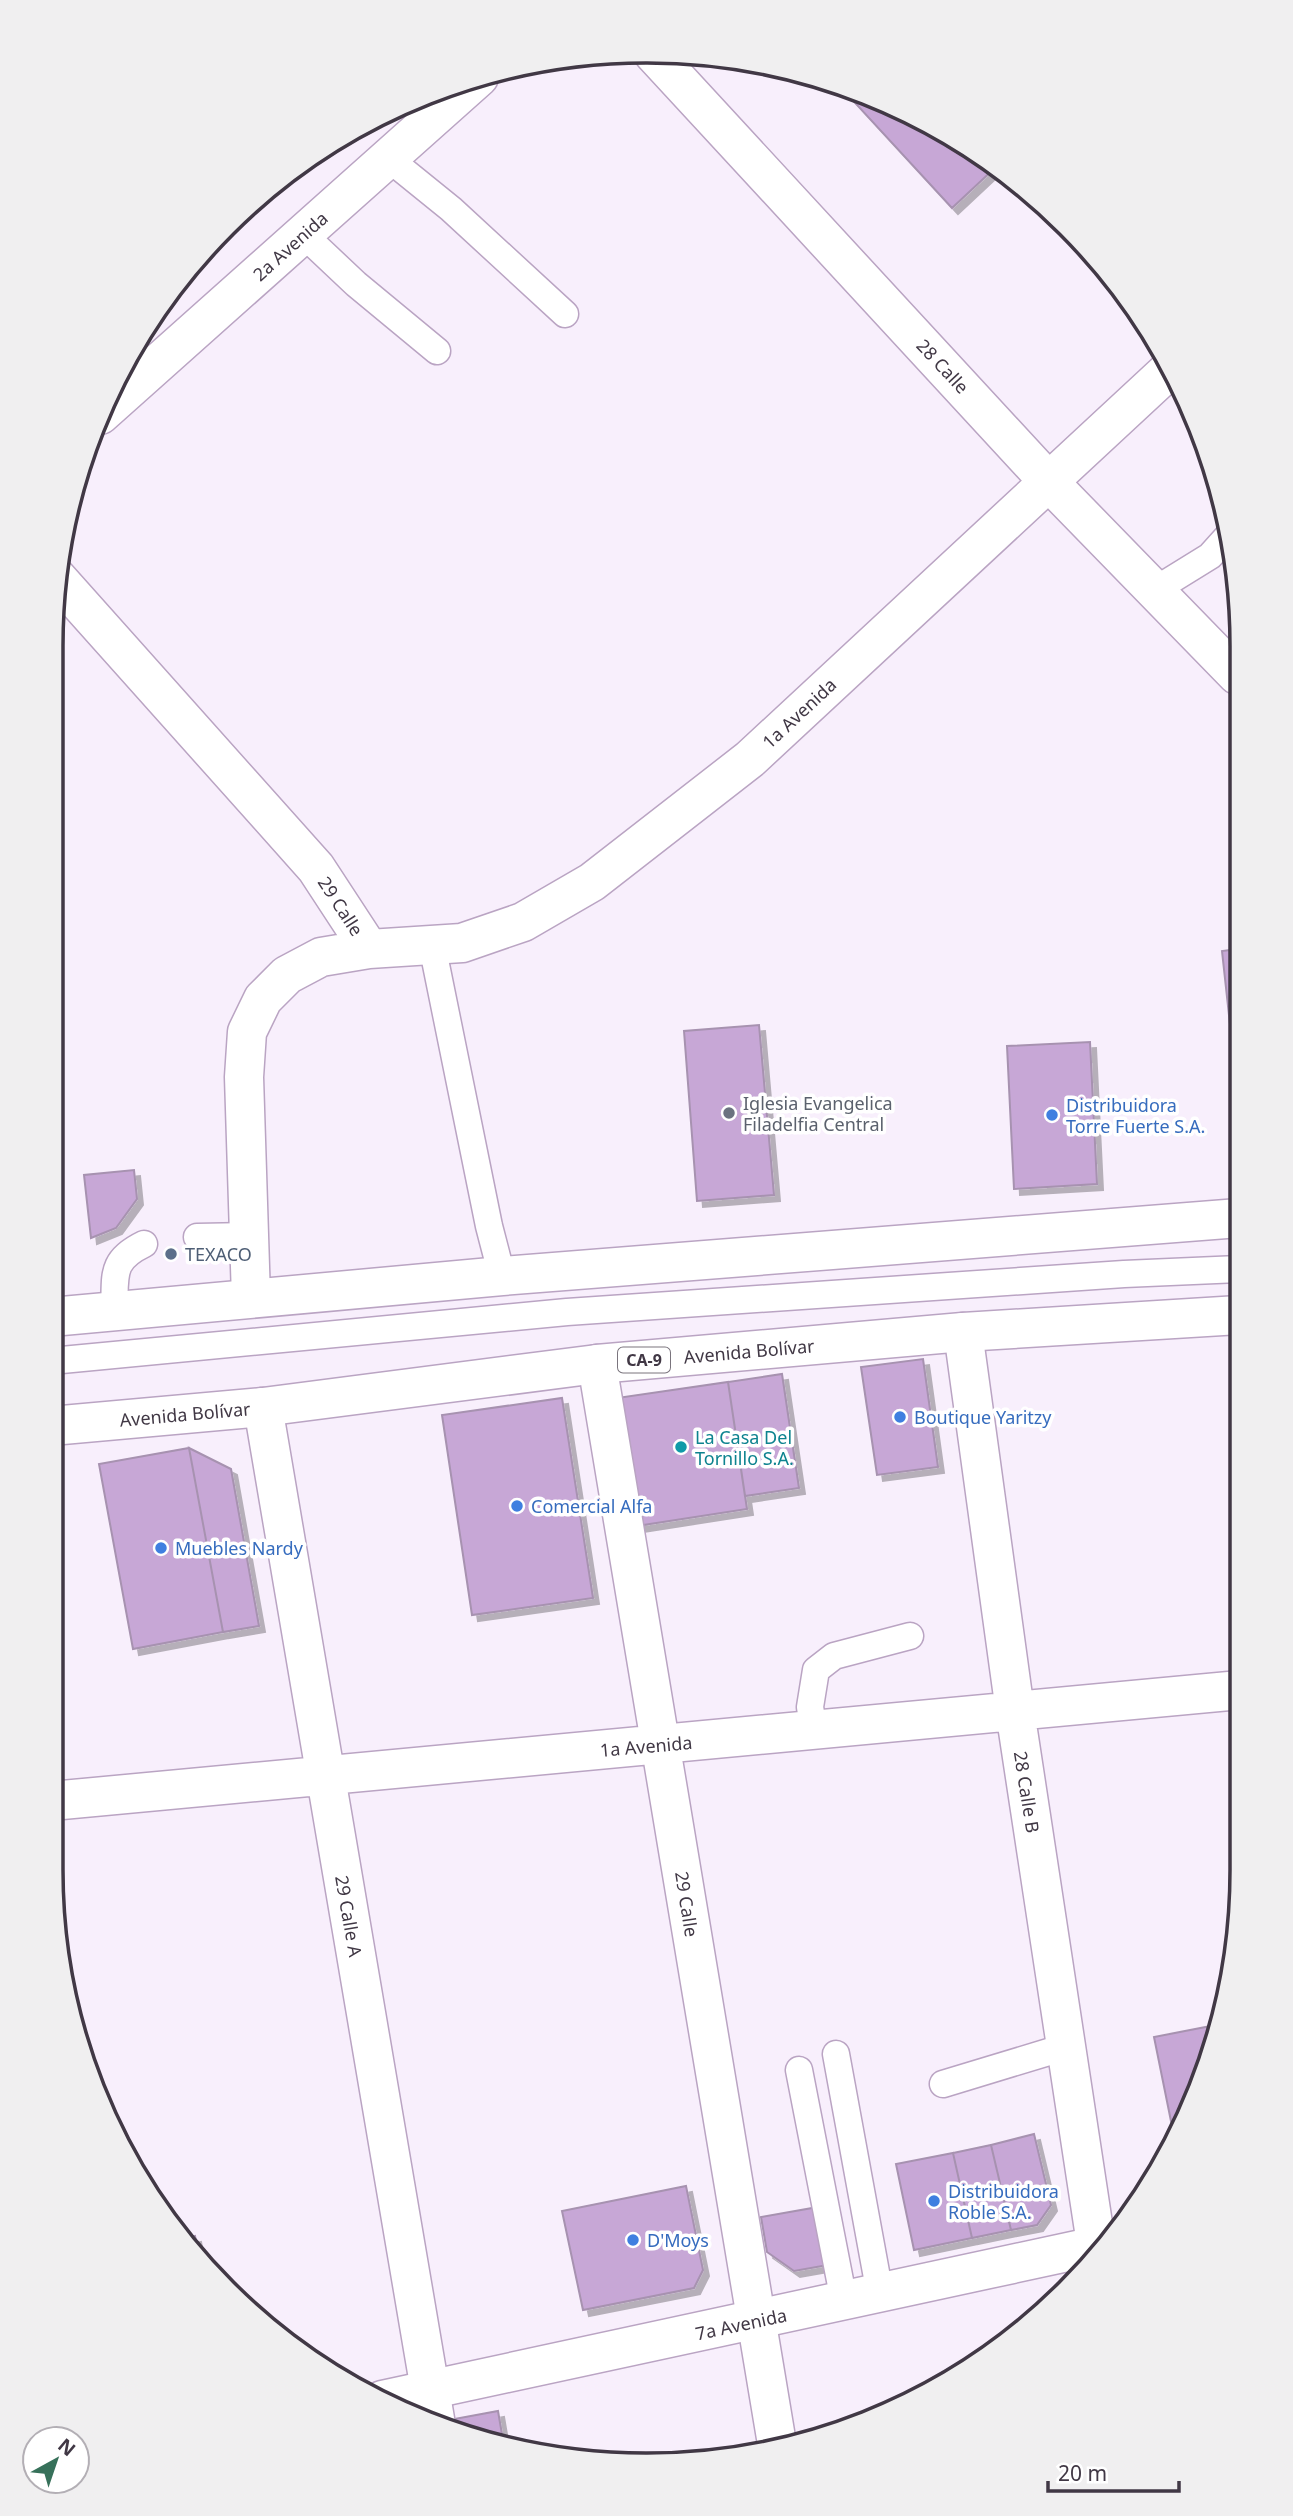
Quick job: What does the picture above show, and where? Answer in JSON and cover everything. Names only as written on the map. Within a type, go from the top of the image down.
[{"type":"street","name":"28 Calle","points":[[663,63],[1048,481],[1230,668]]},
{"type":"street","name":"2a Avenida","points":[[118,399],[460,94]]},
{"type":"street","name":"1a Avenida","points":[[369,949],[462,943],[523,922],[592,882],[750,759],[1163,375]]},
{"type":"street","name":"29 Calle","points":[[66,588],[316,868],[369,949],[321,957],[287,975],[263,999],[247,1032],[244,1077],[251,1298]]},
{"type":"street","points":[[63,1316],[502,1276],[1230,1219]]},
{"type":"street","name":"Avenida Bolívar","points":[[63,1425],[263,1407],[597,1364],[963,1332],[1230,1316]]},
{"type":"street","name":"28 Calle B","points":[[963,1332],[1015,1711],[1097,2240]]},
{"type":"street","name":"29 Calle","points":[[597,1364],[776,2438]]},
{"type":"street","name":"29 Calle A","points":[[263,1407],[433,2408]]},
{"type":"street","name":"1a Avenida","points":[[63,1800],[1230,1691]]},
{"type":"street","name":"7a Avenida","points":[[414,2405],[433,2408],[757,2321],[1089,2249]]},
{"type":"lane","points":[[388,158],[451,209],[565,314]]},
{"type":"lane","points":[[303,234],[356,284],[437,351]]},
{"type":"lane","points":[[1155,590],[1210,556],[1221,544]]},
{"type":"lane","points":[[432,945],[489,1226],[502,1276]]},
{"type":"lane","points":[[197,1237],[249,1236]]},
{"type":"lane","points":[[114,1311],[117,1266],[123,1256],[145,1244]]},
{"type":"lane","points":[[63,1360],[566,1312],[1230,1269]]},
{"type":"lane","points":[[814,1731],[810,1707],[816,1670],[834,1656],[910,1636]]},
{"type":"lane","points":[[943,2084],[1065,2047]]},
{"type":"lane","points":[[836,2054],[862,2298]]},
{"type":"lane","points":[[799,2070],[862,2298]]},
{"type":"building","points":[[853,101],[905,123],[988,174],[952,208]]},
{"type":"building","points":[[1230,950],[1230,1024],[1222,951]]},
{"type":"building","name":"Iglesia Evangelica Filadelfia Central","points":[[759,1025],[774,1195],[697,1201],[684,1031]]},
{"type":"building","name":"Distribuidora Torre Fuerte S.A.","points":[[1090,1042],[1097,1184],[1014,1189],[1007,1046]]},
{"type":"building","points":[[134,1170],[137,1199],[116,1228],[91,1238],[84,1175]]},
{"type":"building","name":"Boutique Yaritzy","points":[[923,1359],[938,1467],[877,1475],[861,1367]]},
{"type":"building","points":[[782,1374],[799,1488],[745,1496],[728,1382]]},
{"type":"building","name":"La Casa Del Tornillo S.A.","points":[[728,1382],[747,1509],[637,1526],[617,1398]]},
{"type":"building","name":"Comercial Alfa","points":[[562,1398],[593,1598],[472,1615],[442,1415]]},
{"type":"building","name":"Muebles Nardy","points":[[189,1448],[223,1632],[133,1649],[99,1464]]},
{"type":"building","points":[[189,1448],[231,1469],[259,1626],[223,1632]]},
{"type":"building","points":[[1208,2026],[1186,2093],[1172,2124],[1154,2037]]},
{"type":"building","points":[[1034,2134],[1051,2205],[1037,2225],[1011,2230],[991,2145]]},
{"type":"building","points":[[991,2145],[1011,2230],[972,2238],[953,2153]]},
{"type":"building","name":"Distribuidora Roble S.A.","points":[[953,2153],[972,2238],[914,2250],[896,2164]]},
{"type":"building","name":"D'Moys","points":[[686,2186],[703,2270],[694,2288],[583,2310],[562,2211]]},
{"type":"building","points":[[818,2207],[828,2265],[794,2271],[767,2252],[761,2217]]},
{"type":"building","points":[[498,2411],[502,2435],[495,2433],[452,2419]]},
{"type":"place","name":"Iglesia Evangelica Filadelfia Central","points":[[729,1113]]},
{"type":"place","name":"Distribuidora Torre Fuerte S.A.","points":[[1052,1115]]},
{"type":"place","name":"TEXACO","points":[[171,1254]]},
{"type":"place","name":"Boutique Yaritzy","points":[[900,1417]]},
{"type":"place","name":"La Casa Del Tornillo S.A.","points":[[681,1447]]},
{"type":"place","name":"Comercial Alfa","points":[[517,1506]]},
{"type":"place","name":"Muebles Nardy","points":[[161,1548]]},
{"type":"place","name":"Distribuidora Roble S.A.","points":[[934,2201]]},
{"type":"place","name":"D'Moys","points":[[633,2240]]}]
